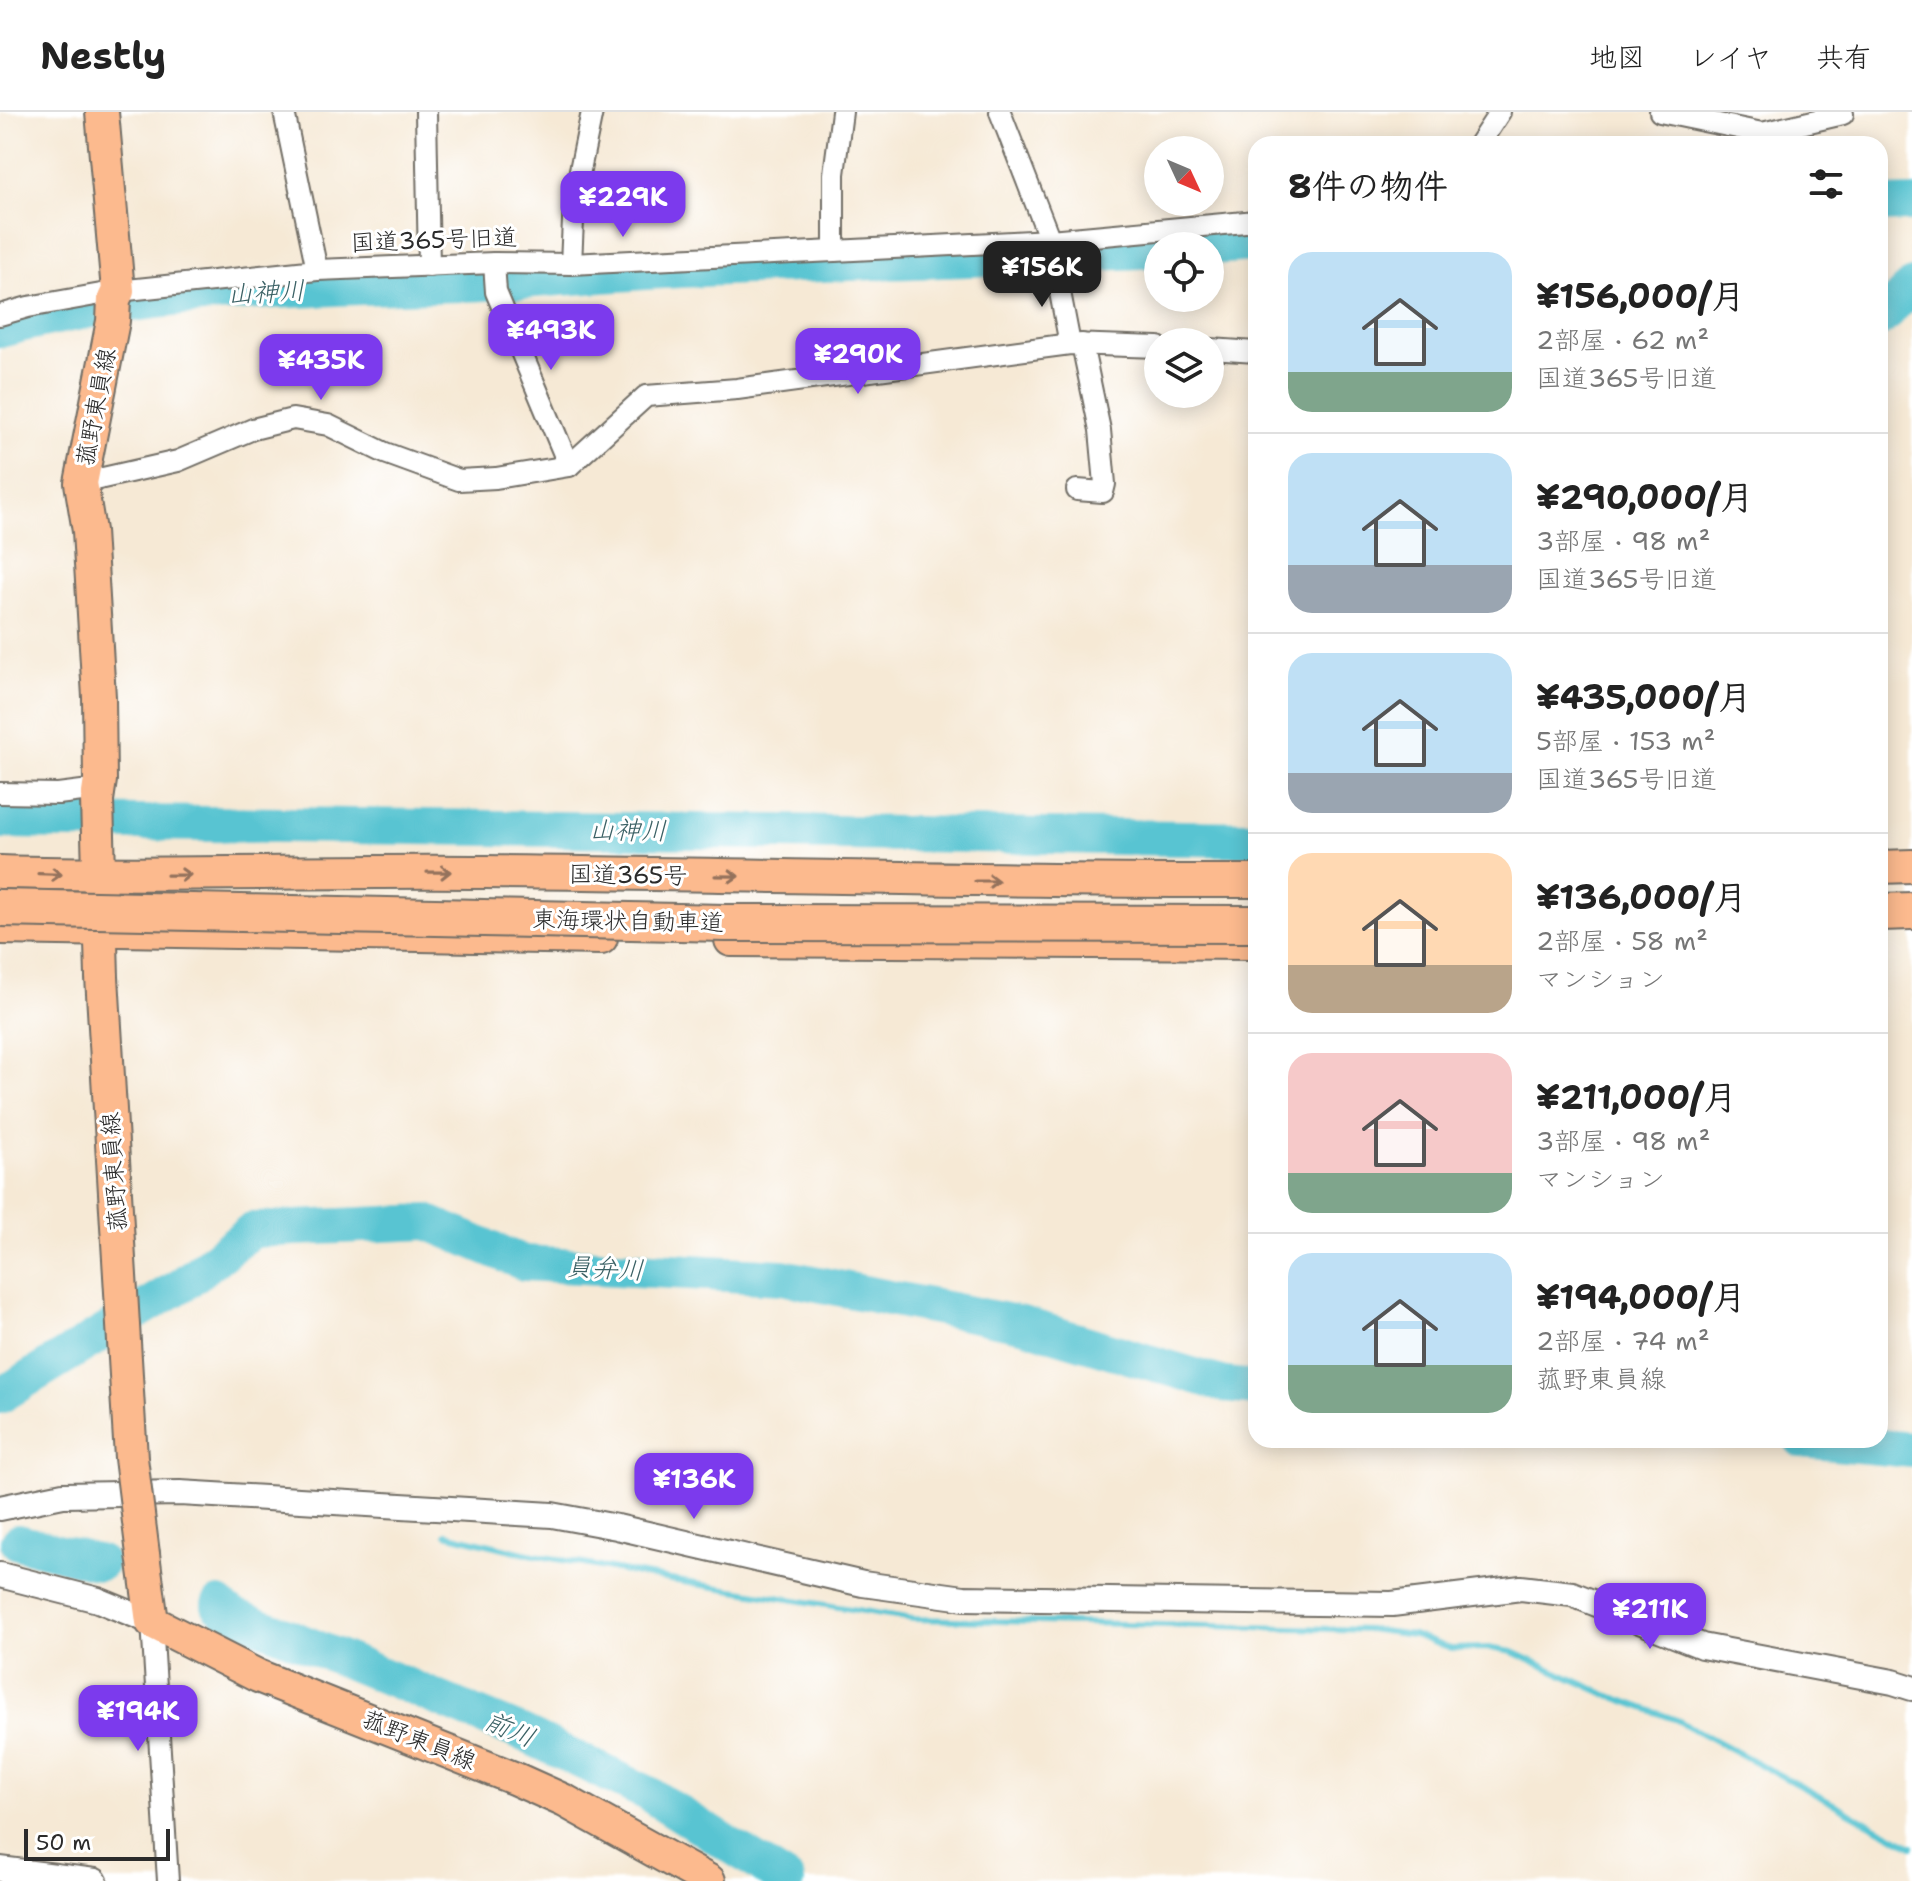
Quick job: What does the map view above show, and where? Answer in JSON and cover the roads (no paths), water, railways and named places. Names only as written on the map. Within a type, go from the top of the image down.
[{"type":"highway","name":"東海環状自動車道","points":[[0,908],[726,923],[1248,924]]},
{"type":"highway","points":[[1888,912],[1912,911]]},
{"type":"main road","name":"菰野東員線","points":[[102,112],[115,304],[81,483],[89,531],[98,682],[99,931],[131,1458],[152,1622],[258,1676],[553,1796],[709,1881]]},
{"type":"main road","name":"国道365号","points":[[0,872],[100,865],[984,881],[1248,881]]},
{"type":"main road","points":[[1888,867],[1912,866]]},
{"type":"main road","points":[[0,928],[1008,944],[1248,943]]},
{"type":"main road","points":[[1888,930],[1912,929]]},
{"type":"street","points":[[284,112],[317,270]]},
{"type":"street","points":[[426,112],[429,266]]},
{"type":"street","points":[[571,264],[574,199],[592,112]]},
{"type":"street","points":[[834,251],[834,174],[842,112]]},
{"type":"street","points":[[1000,112],[1053,251],[1100,430],[1103,492],[1077,490]]},
{"type":"street","points":[[1484,136],[1500,112]]},
{"type":"street","points":[[1660,112],[1762,133],[1842,112]]},
{"type":"street","name":"国道365号旧道","points":[[0,315],[28,307],[115,304],[317,270],[429,266],[495,277],[571,264],[834,251],[1053,251],[1248,222]]},
{"type":"street","points":[[495,277],[525,365],[569,466]]},
{"type":"street","points":[[81,483],[178,461],[253,429],[293,419],[328,425],[385,453],[459,480],[496,478],[569,466],[646,396],[752,388],[1076,344],[1144,346]]},
{"type":"street","points":[[1224,350],[1248,351]]},
{"type":"street","points":[[0,793],[98,795]]},
{"type":"street","points":[[0,1508],[63,1495],[180,1493],[552,1515],[863,1584],[964,1598],[1392,1604],[1461,1598],[1521,1588],[1572,1594],[1702,1646],[1912,1688]]},
{"type":"street","points":[[0,1575],[98,1600],[152,1622],[168,1881]]},
{"type":"street","points":[[0,1869],[95,1881]]},
{"type":"waterway","name":"山神川","points":[[1888,205],[1912,204]]},
{"type":"waterway","name":"山神川","points":[[1224,246],[1248,245]]},
{"type":"waterway","name":"山神川","points":[[0,330],[114,307],[230,294],[493,283],[674,270],[1144,251]]},
{"type":"waterway","name":"山神川","points":[[1888,311],[1912,286]]},
{"type":"waterway","name":"山神川","points":[[0,821],[1248,839]]},
{"type":"waterway","name":"員弁川","points":[[0,1396],[183,1284],[252,1230],[427,1222],[524,1263],[782,1277],[1022,1324],[1225,1385],[1248,1387]]},
{"type":"waterway","name":"員弁川","points":[[1888,1448],[1912,1450]]},
{"type":"waterway","points":[[446,1534],[524,1553],[671,1580],[913,1619],[1374,1630],[1413,1635],[1451,1649],[1489,1648],[1513,1652],[1605,1694],[1677,1720],[1912,1846]]},
{"type":"waterway","name":"前川","points":[[18,1542],[100,1563]]},
{"type":"waterway","name":"前川","points":[[219,1605],[234,1617],[524,1734],[647,1793],[787,1881]]}]
